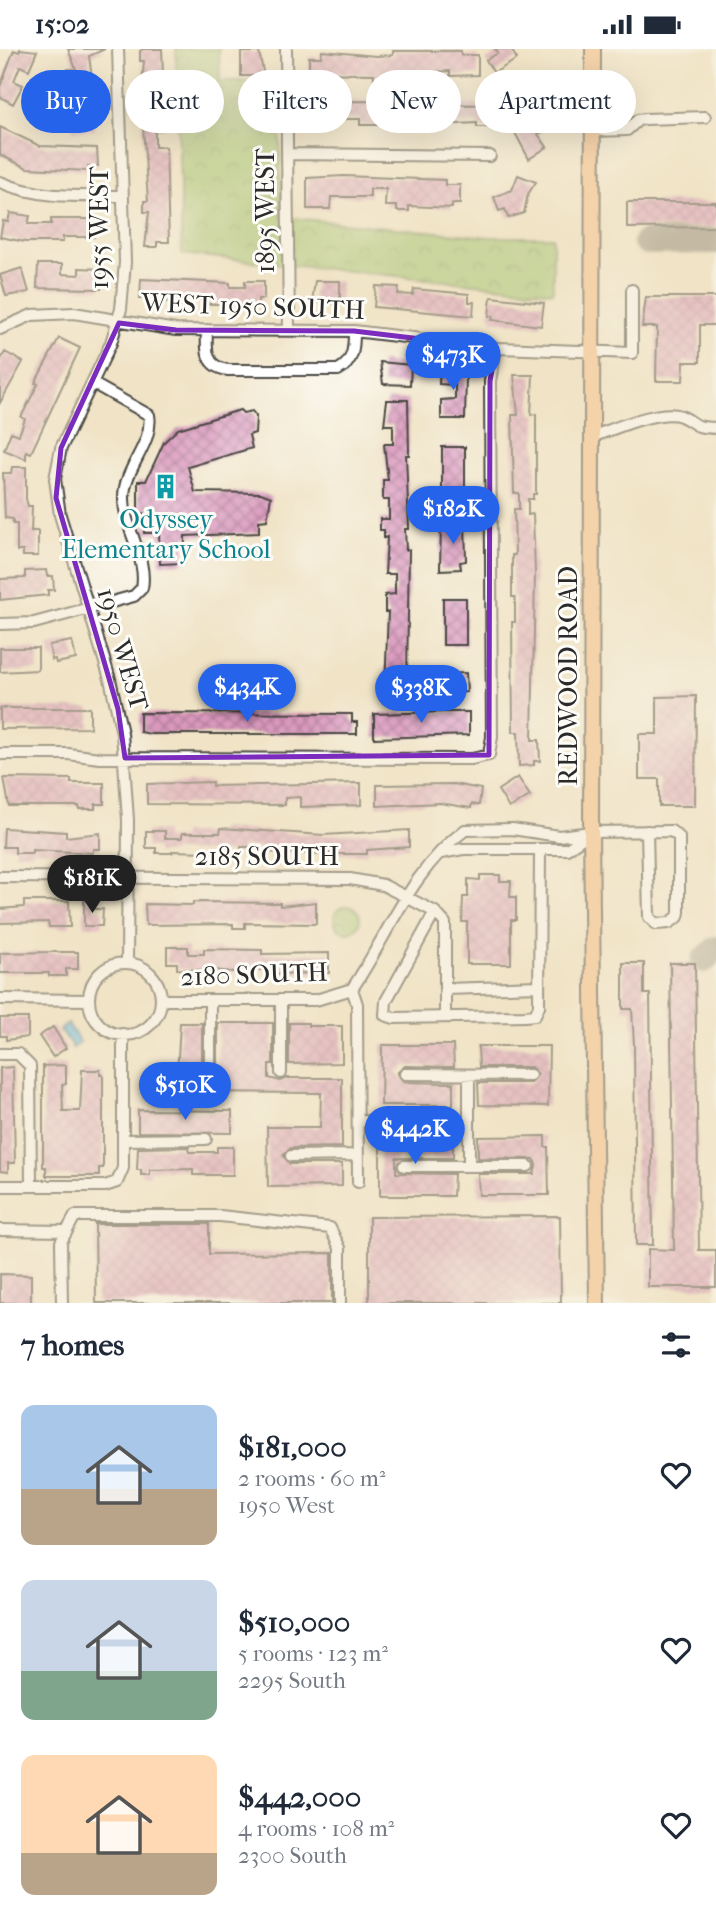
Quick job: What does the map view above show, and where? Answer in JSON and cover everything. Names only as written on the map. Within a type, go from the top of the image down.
[{"type":"main road","name":"REDWOOD ROAD","points":[[593,49],[593,70]]},
{"type":"main road","name":"REDWOOD ROAD","points":[[593,133],[591,832],[597,1303]]},
{"type":"street","name":"1955 WEST","points":[[118,49],[125,263],[118,323]]},
{"type":"street","name":"1895 WEST","points":[[286,49],[289,330]]},
{"type":"street","points":[[636,122],[645,119],[705,117]]},
{"type":"street","points":[[288,154],[490,156]]},
{"type":"street","points":[[0,181],[25,193],[123,196]]},
{"type":"street","name":"WEST 1950 SOUTH","points":[[0,329],[18,320],[45,313],[74,313],[118,323],[176,330],[354,331],[496,348],[632,353],[632,290]]},
{"type":"street","name":"1950 WEST","points":[[118,323],[61,448],[55,479],[60,515],[118,709],[125,758],[127,963]]},
{"type":"street","points":[[207,330],[207,357],[211,364],[228,370],[338,370],[345,367],[353,352],[354,331]]},
{"type":"street","points":[[0,754],[125,758],[472,759],[489,755],[492,737],[490,381],[496,348]]},
{"type":"street","points":[[0,624],[34,623],[88,609],[134,596],[142,587],[142,573],[126,516],[124,496],[129,472],[150,423],[145,410],[92,383]]},
{"type":"street","points":[[594,436],[666,414],[681,416],[696,428],[716,428]]},
{"type":"street","name":"2180 SOUTH","points":[[161,1000],[316,1000],[352,989],[404,895],[465,830],[524,830],[559,836],[591,832],[648,831],[671,831],[679,837],[678,917],[669,923],[656,924],[649,917],[648,831]]},
{"type":"street","points":[[441,853],[463,849],[567,849],[591,832]]},
{"type":"street","points":[[445,1017],[445,923],[435,912],[386,1001],[386,1015],[394,1018],[445,1017],[535,1015],[540,1006],[540,849]]},
{"type":"street","name":"2185 SOUTH","points":[[0,877],[349,879],[383,885],[435,912]]},
{"type":"street","points":[[127,963],[141,966],[152,975],[159,986],[161,1000],[158,1014],[149,1025],[137,1032],[123,1034],[99,1024],[92,1013],[89,1000],[96,977],[116,964],[127,963]]},
{"type":"street","points":[[445,989],[540,986]]},
{"type":"street","points":[[352,989],[357,1004],[358,1182]]},
{"type":"street","points":[[0,999],[89,1000]]},
{"type":"street","points":[[210,1073],[211,1000]]},
{"type":"street","points":[[281,1000],[281,1073]]},
{"type":"street","points":[[0,1186],[106,1186],[117,1182],[123,1168],[123,1034]]},
{"type":"street","points":[[0,1054],[18,1054],[25,1058],[30,1066],[31,1186]]},
{"type":"street","points":[[405,1075],[530,1075]]},
{"type":"street","points":[[469,1166],[470,1075]]},
{"type":"street","points":[[358,1121],[469,1122]]},
{"type":"street","points":[[123,1140],[206,1139]]},
{"type":"street","points":[[291,1156],[358,1156]]},
{"type":"street","points":[[404,1166],[528,1166]]},
{"type":"street","points":[[62,1303],[61,1242],[75,1216],[220,1216],[330,1228],[340,1248],[340,1303]]},
{"type":"street","points":[[0,1230],[66,1231]]},
{"type":"highlighted area","points":[[119,323],[176,330],[354,331],[496,348],[490,381],[489,755],[125,758],[118,709],[56,498],[61,448]]},
{"type":"green space","points":[[176,49],[219,49],[220,70],[177,70]]},
{"type":"green space","points":[[224,81],[238,81],[238,133],[280,133],[281,217],[489,237],[553,237],[553,292],[182,254],[178,133],[224,133]]},
{"type":"green space","points":[[347,906],[356,910],[360,919],[356,928],[347,932],[338,928],[334,919],[338,910]]},
{"type":"water","points":[[68,1024],[80,1042],[73,1048],[60,1030]]},
{"type":"building","points":[[20,49],[37,51],[29,70],[20,66],[14,81],[21,84],[21,89],[13,104],[0,97],[0,87],[14,50],[19,52]]},
{"type":"building","points":[[68,49],[105,49],[89,56],[91,70],[68,70],[76,69]]},
{"type":"building","points":[[162,49],[163,70],[143,70],[144,61],[140,61],[140,51]]},
{"type":"building","points":[[495,49],[511,49],[517,59],[499,70],[492,70],[486,60],[498,53]]},
{"type":"building","points":[[322,51],[376,56],[393,55],[393,51],[461,51],[461,55],[478,55],[478,70],[475,70],[475,75],[461,76],[461,70],[366,70],[366,74],[352,74],[352,70],[309,70],[309,57],[321,57]]},
{"type":"building","points":[[241,52],[259,52],[263,70],[241,70]]},
{"type":"building","points":[[352,101],[366,101],[366,125],[360,125],[360,119],[352,119]]},
{"type":"building","points":[[461,105],[475,105],[475,123],[461,124]]},
{"type":"building","points":[[0,127],[40,146],[97,148],[98,166],[88,166],[88,171],[27,168],[0,155]]},
{"type":"building","points":[[143,133],[155,133],[155,147],[166,147],[169,242],[157,242],[157,247],[145,247],[149,212],[144,212],[144,201],[148,201]]},
{"type":"building","points":[[515,133],[540,133],[538,134],[547,147],[529,159]]},
{"type":"building","points":[[518,175],[536,182],[528,194],[524,213],[508,218],[505,209],[499,211],[494,197],[512,190]]},
{"type":"building","points":[[344,176],[445,180],[445,185],[460,185],[460,204],[452,204],[452,208],[409,206],[409,211],[397,211],[397,206],[385,206],[386,189],[370,189],[370,197],[331,197],[330,209],[307,209],[307,178]]},
{"type":"building","points":[[627,202],[716,202],[716,227],[627,228]]},
{"type":"building","points":[[10,213],[30,216],[28,224],[51,224],[51,219],[100,219],[100,233],[94,233],[94,237],[63,237],[63,242],[25,242],[0,237],[3,221],[8,222]]},
{"type":"building","points":[[38,264],[62,264],[62,274],[79,275],[79,268],[101,269],[101,289],[37,288]]},
{"type":"building","points":[[22,268],[29,292],[6,296],[0,275]]},
{"type":"building","points":[[141,279],[230,283],[230,287],[245,287],[245,281],[264,281],[264,299],[258,299],[258,304],[207,304],[207,300],[190,300],[190,305],[179,305],[179,300],[150,304],[150,298],[140,298]]},
{"type":"building","points":[[315,281],[340,281],[340,305],[312,302]]},
{"type":"building","points":[[376,286],[399,287],[398,294],[413,295],[414,289],[469,294],[469,302],[474,302],[473,316],[374,307]]},
{"type":"building","points":[[491,297],[544,303],[541,326],[492,320],[493,316],[489,316]]},
{"type":"building","points":[[646,297],[716,297],[716,325],[700,325],[700,362],[684,362],[683,381],[656,381],[657,327],[642,327]]},
{"type":"building","points":[[59,338],[80,348],[31,453],[26,451],[26,459],[4,450],[11,432],[19,435],[25,419],[21,417],[38,384],[35,383]]},
{"type":"building","points":[[5,352],[23,362],[0,403],[0,361]]},
{"type":"building","points":[[380,362],[411,365],[410,385],[383,384]]},
{"type":"building","points":[[440,364],[461,366],[460,374],[466,375],[465,419],[441,419],[441,400],[455,399],[455,385],[439,384]]},
{"type":"building","points":[[514,375],[533,375],[531,415],[536,414],[536,494],[533,494],[533,499],[528,499],[528,515],[533,514],[535,573],[532,740],[539,740],[540,761],[534,761],[534,765],[519,766],[518,732],[513,732],[512,622],[515,622],[515,597],[512,597],[512,555],[515,555],[514,509],[519,509],[519,493],[514,493],[512,415],[518,415]]},
{"type":"building","points":[[387,400],[408,400],[409,455],[406,455],[409,529],[405,529],[406,550],[409,550],[407,678],[411,678],[411,687],[385,688],[388,612],[385,612],[385,595],[395,594],[395,574],[385,574],[387,537],[384,538],[384,530],[380,530],[380,519],[389,519],[389,500],[383,500],[383,480],[388,480],[384,444],[393,444],[393,425],[384,425]]},
{"type":"building","name":"Odyssey Elementary School","points":[[240,410],[243,413],[252,411],[256,416],[255,433],[249,435],[252,448],[188,467],[195,492],[261,493],[271,497],[267,520],[259,521],[259,533],[185,536],[184,563],[160,564],[159,533],[144,533],[143,513],[138,512],[138,481],[146,481],[164,442],[178,429]]},
{"type":"building","points":[[442,447],[465,447],[465,494],[442,494]]},
{"type":"building","points":[[12,467],[26,467],[26,499],[28,506],[32,506],[31,531],[38,531],[38,556],[23,556],[23,551],[17,551],[17,524],[13,524],[13,519],[5,518],[3,473],[11,473]]},
{"type":"building","points":[[465,522],[466,561],[460,562],[461,569],[440,570],[441,523]]},
{"type":"building","points":[[46,570],[47,576],[53,576],[54,590],[48,590],[48,595],[0,600],[0,579],[25,578],[25,571]]},
{"type":"building","points":[[443,598],[466,598],[466,645],[443,645]]},
{"type":"building","points":[[72,641],[76,659],[56,663],[55,659],[52,660],[49,645]]},
{"type":"building","points":[[0,648],[38,648],[38,670],[0,672]]},
{"type":"building","points":[[466,673],[467,692],[444,693],[443,674]]},
{"type":"building","points":[[696,696],[695,806],[659,806],[659,779],[639,779],[639,734],[657,734],[657,697]]},
{"type":"building","points":[[0,708],[90,708],[90,728],[0,729]]},
{"type":"building","points":[[469,712],[469,735],[374,738],[374,714]]},
{"type":"building","points":[[140,713],[352,714],[352,722],[357,722],[357,734],[151,734],[140,732]]},
{"type":"building","points":[[518,777],[530,796],[509,808],[498,790]]},
{"type":"building","points":[[4,778],[71,779],[71,783],[104,783],[104,804],[95,804],[95,809],[79,809],[79,806],[9,806]]},
{"type":"building","points":[[212,782],[212,786],[361,783],[361,805],[300,807],[300,797],[285,798],[285,805],[147,804],[147,784]]},
{"type":"building","points":[[454,784],[481,789],[479,805],[472,804],[471,808],[440,803],[377,806],[377,785]]},
{"type":"building","points":[[4,828],[66,832],[66,837],[100,833],[100,849],[93,849],[93,853],[32,850],[32,853],[15,853],[15,847],[3,847]]},
{"type":"building","points":[[221,828],[323,835],[409,830],[409,847],[367,850],[367,854],[258,852],[258,847],[241,847],[241,853],[156,853],[156,848],[146,848],[146,831],[165,831],[165,838],[182,838],[182,833],[220,833]]},
{"type":"building","points":[[480,875],[500,875],[500,881],[511,881],[510,897],[516,897],[516,920],[511,920],[511,964],[467,964],[467,922],[462,922],[463,897],[468,897],[468,879],[480,880]]},
{"type":"building","points":[[24,901],[69,901],[70,927],[49,927],[48,922],[0,923],[0,909],[24,907]]},
{"type":"building","points":[[84,901],[95,901],[95,909],[103,909],[102,926],[84,926]]},
{"type":"building","points":[[193,902],[280,903],[280,906],[316,902],[316,924],[245,923],[245,928],[233,928],[233,924],[146,925],[145,904],[193,905]]},
{"type":"building","points":[[167,947],[188,947],[188,954],[204,954],[204,949],[262,950],[262,954],[329,953],[329,973],[266,974],[267,970],[249,970],[249,974],[215,970],[214,976],[203,975],[203,970],[177,969],[177,963],[167,963]]},
{"type":"building","points":[[78,952],[78,969],[66,969],[66,976],[49,976],[49,973],[0,973],[0,953]]},
{"type":"building","points":[[623,963],[644,963],[644,994],[650,994],[653,1245],[636,1245],[634,1045],[632,1009],[623,1009]]},
{"type":"building","points":[[670,963],[695,963],[699,1250],[716,1250],[716,1287],[648,1287],[648,1249],[674,1250]]},
{"type":"building","points":[[0,1018],[28,1018],[28,1037],[6,1040],[6,1036],[0,1036]]},
{"type":"building","points":[[180,1023],[202,1023],[202,1073],[207,1080],[213,1080],[218,1074],[218,1023],[273,1023],[273,1064],[269,1064],[269,1078],[280,1081],[287,1078],[342,1078],[342,1147],[291,1148],[283,1155],[290,1164],[342,1164],[342,1186],[268,1187],[267,1127],[320,1127],[321,1093],[176,1092]]},
{"type":"building","points":[[289,1023],[342,1026],[342,1063],[289,1064]]},
{"type":"building","points":[[53,1027],[66,1048],[53,1057],[39,1036]]},
{"type":"building","points":[[382,1045],[453,1045],[454,1067],[405,1066],[397,1073],[404,1082],[453,1083],[453,1105],[381,1105]]},
{"type":"building","points":[[478,1046],[549,1046],[548,1106],[479,1105],[478,1083],[531,1083],[538,1074],[531,1067],[479,1067]]},
{"type":"building","points":[[66,1065],[66,1084],[62,1085],[63,1111],[80,1111],[82,1070],[100,1070],[100,1075],[103,1075],[103,1168],[99,1168],[99,1176],[46,1176],[46,1167],[43,1167],[43,1066]]},
{"type":"building","points":[[13,1067],[15,1163],[8,1163],[8,1172],[0,1171],[0,1068]]},
{"type":"building","points":[[138,1110],[232,1111],[232,1133],[138,1132]]},
{"type":"building","points":[[380,1136],[453,1136],[453,1158],[396,1158],[396,1173],[454,1174],[453,1196],[380,1196]]},
{"type":"building","points":[[545,1136],[545,1147],[548,1147],[549,1195],[479,1195],[478,1174],[534,1174],[536,1165],[534,1159],[478,1158],[478,1137]]},
{"type":"building","points":[[189,1147],[189,1152],[217,1152],[217,1147],[233,1147],[233,1175],[193,1175],[193,1169],[150,1170],[150,1175],[141,1175],[141,1170],[137,1170],[138,1148]]},
{"type":"building","points":[[560,1216],[561,1303],[369,1303],[369,1217]]},
{"type":"building","points":[[95,1224],[209,1224],[209,1254],[332,1253],[332,1303],[96,1303]]},
{"type":"building","points":[[0,1274],[31,1275],[31,1303],[0,1303]]},
{"type":"taxiway","points":[[646,242],[716,241]]},
{"type":"taxiway","points":[[704,960],[716,949]]},
{"type":"place","name":"Odyssey Elementary School","points":[[166,487]]}]
